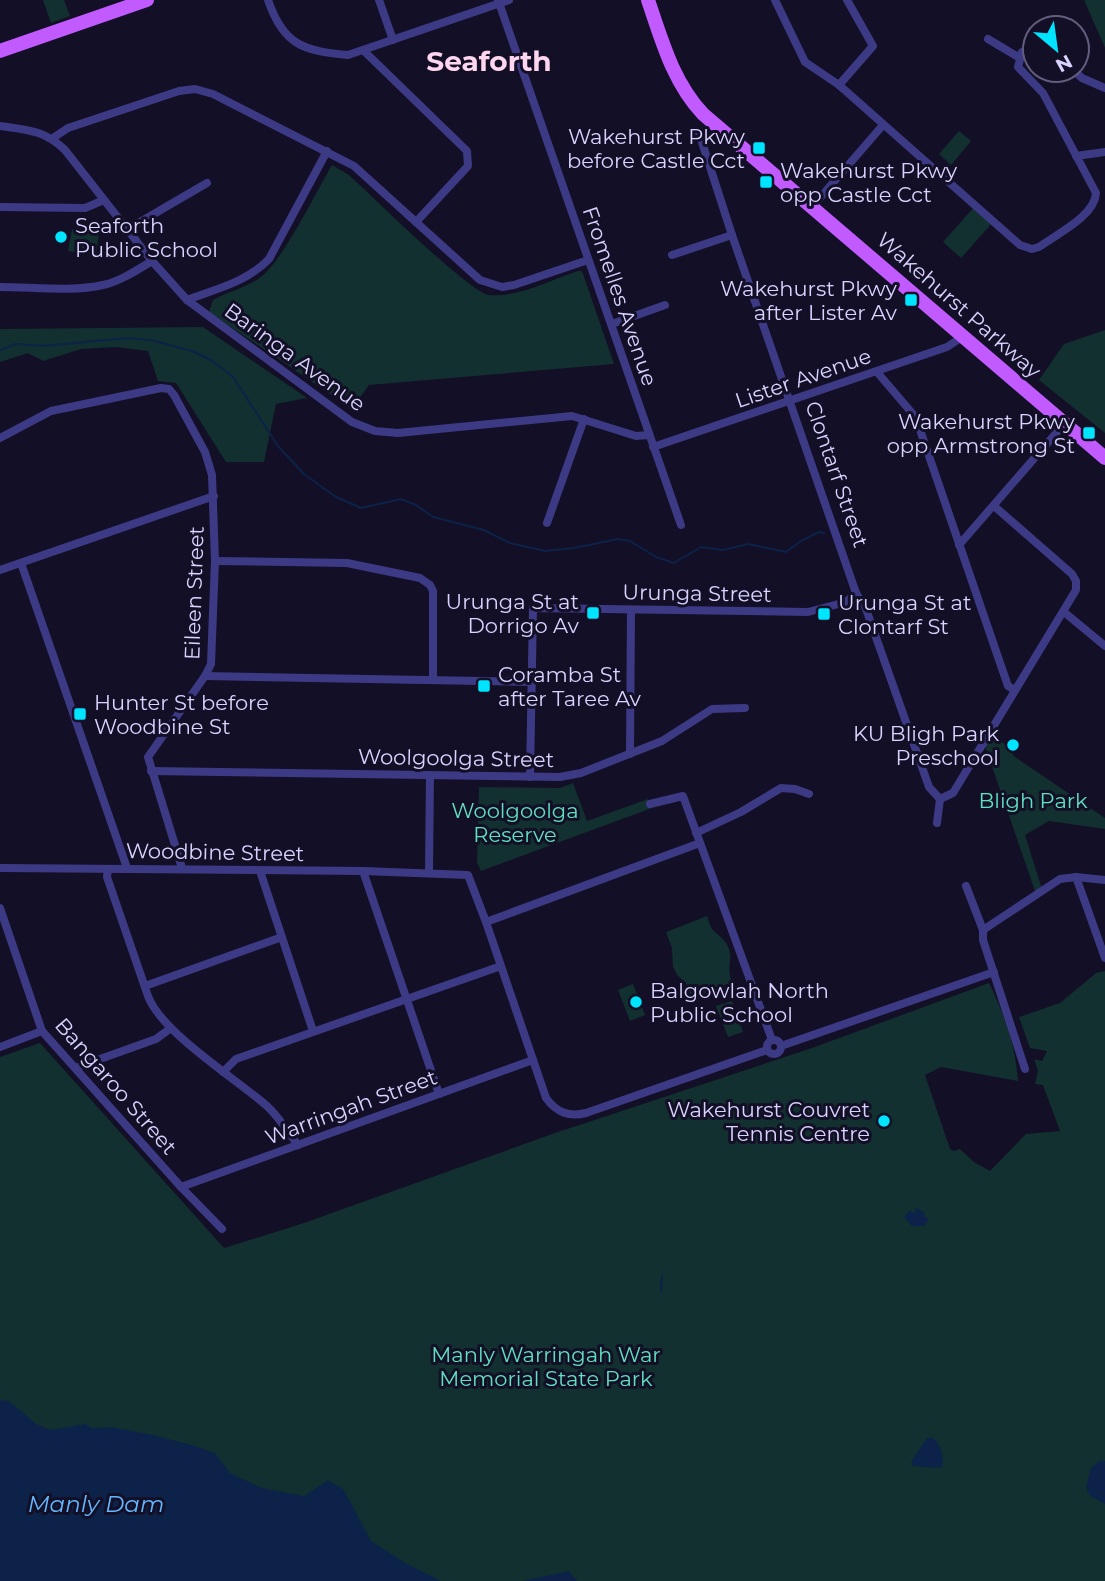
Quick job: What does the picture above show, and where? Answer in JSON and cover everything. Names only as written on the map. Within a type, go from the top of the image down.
[{"type":"main road","points":[[0,51],[148,0]]},
{"type":"main road","name":"Wakehurst Parkway","points":[[648,0],[670,64],[684,92],[703,114],[1105,458]]},
{"type":"street","points":[[268,0],[275,22],[286,36],[299,45],[328,54],[348,55],[503,1]]},
{"type":"street","points":[[379,0],[393,40]]},
{"type":"street","points":[[775,0],[805,62],[839,85],[1020,245],[1032,249],[1039,247],[1089,211],[1095,202],[1096,193],[1043,93],[1018,67],[1021,55]]},
{"type":"street","points":[[839,85],[873,46],[847,0]]},
{"type":"street","name":"Fromelles Avenue","points":[[503,1],[588,260],[681,524]]},
{"type":"street","points":[[988,39],[1020,58]]},
{"type":"street","points":[[364,51],[467,151],[468,166],[416,222]]},
{"type":"street","points":[[0,125],[37,131],[52,138],[68,128],[179,90],[195,89],[213,94],[354,166],[468,271],[492,285],[514,285],[588,260]]},
{"type":"street","points":[[813,206],[883,125]]},
{"type":"street","name":"Clontarf Street","points":[[699,133],[856,593],[866,609],[929,787],[940,799]]},
{"type":"street","name":"Baringa Avenue","points":[[52,138],[65,150],[152,261],[187,300],[352,422],[375,432],[398,433],[572,416],[636,436],[649,435]]},
{"type":"street","points":[[187,300],[245,278],[269,259],[327,151]]},
{"type":"street","points":[[1076,156],[1105,152]]},
{"type":"street","points":[[128,229],[207,183]]},
{"type":"street","points":[[0,207],[79,208],[90,207],[104,200]]},
{"type":"street","points":[[672,255],[732,235]]},
{"type":"street","points":[[0,286],[104,285],[152,261]]},
{"type":"street","points":[[612,324],[665,306]]},
{"type":"street","name":"Lister Avenue","points":[[653,447],[877,372],[947,347],[962,337]]},
{"type":"street","points":[[877,372],[918,424],[1008,686],[1015,690]]},
{"type":"street","name":"Eileen Street","points":[[0,438],[51,411],[160,387],[169,389],[205,452],[212,475],[214,496],[212,658],[205,676],[149,753],[151,771]]},
{"type":"street","points":[[547,523],[584,419]]},
{"type":"street","points":[[959,545],[1064,424]]},
{"type":"street","points":[[0,570],[214,496]]},
{"type":"street","points":[[937,823],[940,799],[953,793],[1076,590],[1076,581],[1072,574],[994,506]]},
{"type":"street","points":[[215,561],[347,564],[420,578],[430,585],[433,591],[433,680]]},
{"type":"street","points":[[21,563],[127,868]]},
{"type":"street","name":"Urunga Street","points":[[531,682],[533,608],[808,612],[846,602],[856,593]]},
{"type":"street","points":[[630,754],[631,610]]},
{"type":"street","points":[[1064,612],[1105,646]]},
{"type":"street","points":[[205,676],[531,682],[530,777]]},
{"type":"street","name":"Woolgoolga Street","points":[[151,771],[560,777],[580,773],[662,741],[712,709],[746,708]]},
{"type":"street","points":[[151,771],[182,868]]},
{"type":"street","points":[[429,872],[430,775]]},
{"type":"street","points":[[696,833],[741,812],[781,788],[809,793]]},
{"type":"street","points":[[650,804],[683,796],[772,1040]]},
{"type":"street","points":[[700,843],[486,922],[546,1098],[553,1107],[562,1112],[577,1115],[767,1050]]},
{"type":"street","name":"Woodbine Street","points":[[0,868],[182,868],[468,875],[486,922]]},
{"type":"street","points":[[108,869],[107,877],[156,1013],[223,1072],[270,1108],[298,1145]]},
{"type":"street","points":[[260,871],[313,1031]]},
{"type":"street","points":[[363,871],[439,1094]]},
{"type":"street","points":[[983,930],[1060,879],[1076,877],[1105,880]]},
{"type":"street","points":[[1076,877],[1105,958]]},
{"type":"street","points":[[966,886],[983,930],[983,940],[1025,1069]]},
{"type":"street","name":"Bangaroo Street","points":[[0,908],[42,1031],[222,1229]]},
{"type":"street","points":[[145,986],[282,937]]},
{"type":"street","points":[[223,1072],[236,1059],[501,966]]},
{"type":"street","points":[[781,1046],[994,972]]},
{"type":"street","points":[[75,1068],[156,1039],[171,1028]]},
{"type":"street","points":[[0,1047],[42,1031]]},
{"type":"street","points":[[772,1040],[776,1040],[781,1046]]},
{"type":"street","points":[[767,1050],[767,1045],[772,1040]]},
{"type":"street","points":[[767,1050],[776,1054],[781,1046]]},
{"type":"street","name":"Warringah Street","points":[[181,1187],[533,1060]]},
{"type":"green space","points":[[43,0],[64,0],[70,16],[51,23]]},
{"type":"green space","points":[[1084,0],[1105,0],[1105,48],[1091,14]]},
{"type":"green space","points":[[959,131],[971,141],[951,165],[939,154]]},
{"type":"green space","points":[[332,165],[349,175],[462,278],[489,295],[523,291],[582,271],[614,364],[369,385],[352,409],[209,312],[213,300],[250,284],[271,267],[290,240]]},
{"type":"green space","points":[[975,206],[993,222],[961,258],[943,242]]},
{"type":"green space","points":[[72,229],[99,233],[96,255],[68,251]]},
{"type":"green space","points":[[203,327],[307,398],[276,404],[264,462],[226,462],[176,383],[158,381],[148,351],[116,347],[81,349],[43,361],[28,353],[0,362],[0,329]]},
{"type":"green space","points":[[1105,330],[1105,433],[1039,380],[1064,344]]},
{"type":"green space","name":"Bligh Park","points":[[994,732],[1015,757],[1105,818],[1105,829],[1049,821],[1025,835],[1042,889],[1036,894],[985,746]]},
{"type":"green space","name":"Woolgoolga Reserve","points":[[573,783],[587,821],[648,799],[652,808],[481,871],[477,862],[479,787],[560,788]]},
{"type":"green space","points":[[707,916],[712,928],[729,949],[732,982],[691,998],[686,983],[673,967],[672,948],[666,932]]},
{"type":"green space","name":"Manly Warringah War Memorial State Park","points":[[1105,971],[1105,1581],[0,1581],[0,1057],[40,1043],[224,1248],[304,1223],[555,1133],[812,1048],[989,983],[1008,1030],[1018,1081],[941,1067],[925,1075],[950,1149],[960,1149],[974,1162],[990,1171],[1026,1134],[1060,1131],[1043,1085],[1035,1084],[1038,1071],[1034,1059],[1042,1061],[1047,1051],[1030,1048],[1019,1017],[1060,1003],[1096,973]]},
{"type":"green space","points":[[633,984],[645,1015],[630,1021],[618,990]]},
{"type":"green space","points":[[732,1001],[743,1032],[728,1037],[716,1006]]},
{"type":"water","points":[[916,1208],[925,1213],[924,1217],[929,1218],[925,1226],[912,1226],[904,1217],[911,1209],[911,1212],[915,1213]]},
{"type":"water","name":"Manly Dam","points":[[0,1400],[9,1401],[36,1424],[51,1430],[85,1424],[92,1428],[111,1427],[153,1435],[195,1446],[215,1453],[230,1473],[262,1488],[304,1496],[328,1480],[344,1490],[371,1541],[407,1564],[441,1581],[0,1581]]},
{"type":"water","points":[[927,1438],[933,1438],[940,1447],[942,1467],[913,1466],[911,1462]]},
{"type":"water","points":[[1099,1461],[1105,1461],[1105,1504],[1090,1496],[1086,1488],[1091,1468]]},
{"type":"water","points":[[569,1571],[577,1581],[522,1581]]},
{"type":"waterway","points":[[0,350],[16,344],[43,346],[127,338],[151,340],[192,351],[211,360],[233,377],[278,446],[304,474],[336,497],[361,508],[401,499],[416,505],[433,517],[484,530],[510,543],[545,551],[618,539],[630,541],[656,557],[674,563],[701,547],[723,550],[748,544],[786,552],[801,541],[819,532],[824,533]]},
{"type":"waterway","points":[[661,1291],[662,1276]]},
{"type":"place","name":"Wakehurst Pkwy before Castle Cct","points":[[759,148]]},
{"type":"place","name":"Wakehurst Pkwy opp Castle Cct","points":[[766,182]]},
{"type":"place","name":"Seaforth Public School","points":[[61,237]]},
{"type":"place","name":"Wakehurst Pkwy after Lister Av","points":[[911,300]]},
{"type":"place","name":"Wakehurst Pkwy opp Armstrong St","points":[[1089,433]]},
{"type":"place","name":"Urunga St at Dorrigo Av","points":[[593,613]]},
{"type":"place","name":"Urunga St at Clontarf St","points":[[824,614]]},
{"type":"place","name":"Coramba St after Taree Av","points":[[484,686]]},
{"type":"place","name":"Hunter St before Woodbine St","points":[[80,714]]},
{"type":"place","name":"KU Bligh Park Preschool","points":[[1013,745]]},
{"type":"place","name":"Balgowlah North Public School","points":[[636,1002]]},
{"type":"place","name":"Wakehurst Couvret Tennis Centre","points":[[884,1121]]},
{"type":"district","name":"Seaforth","points":[[489,61]]}]
